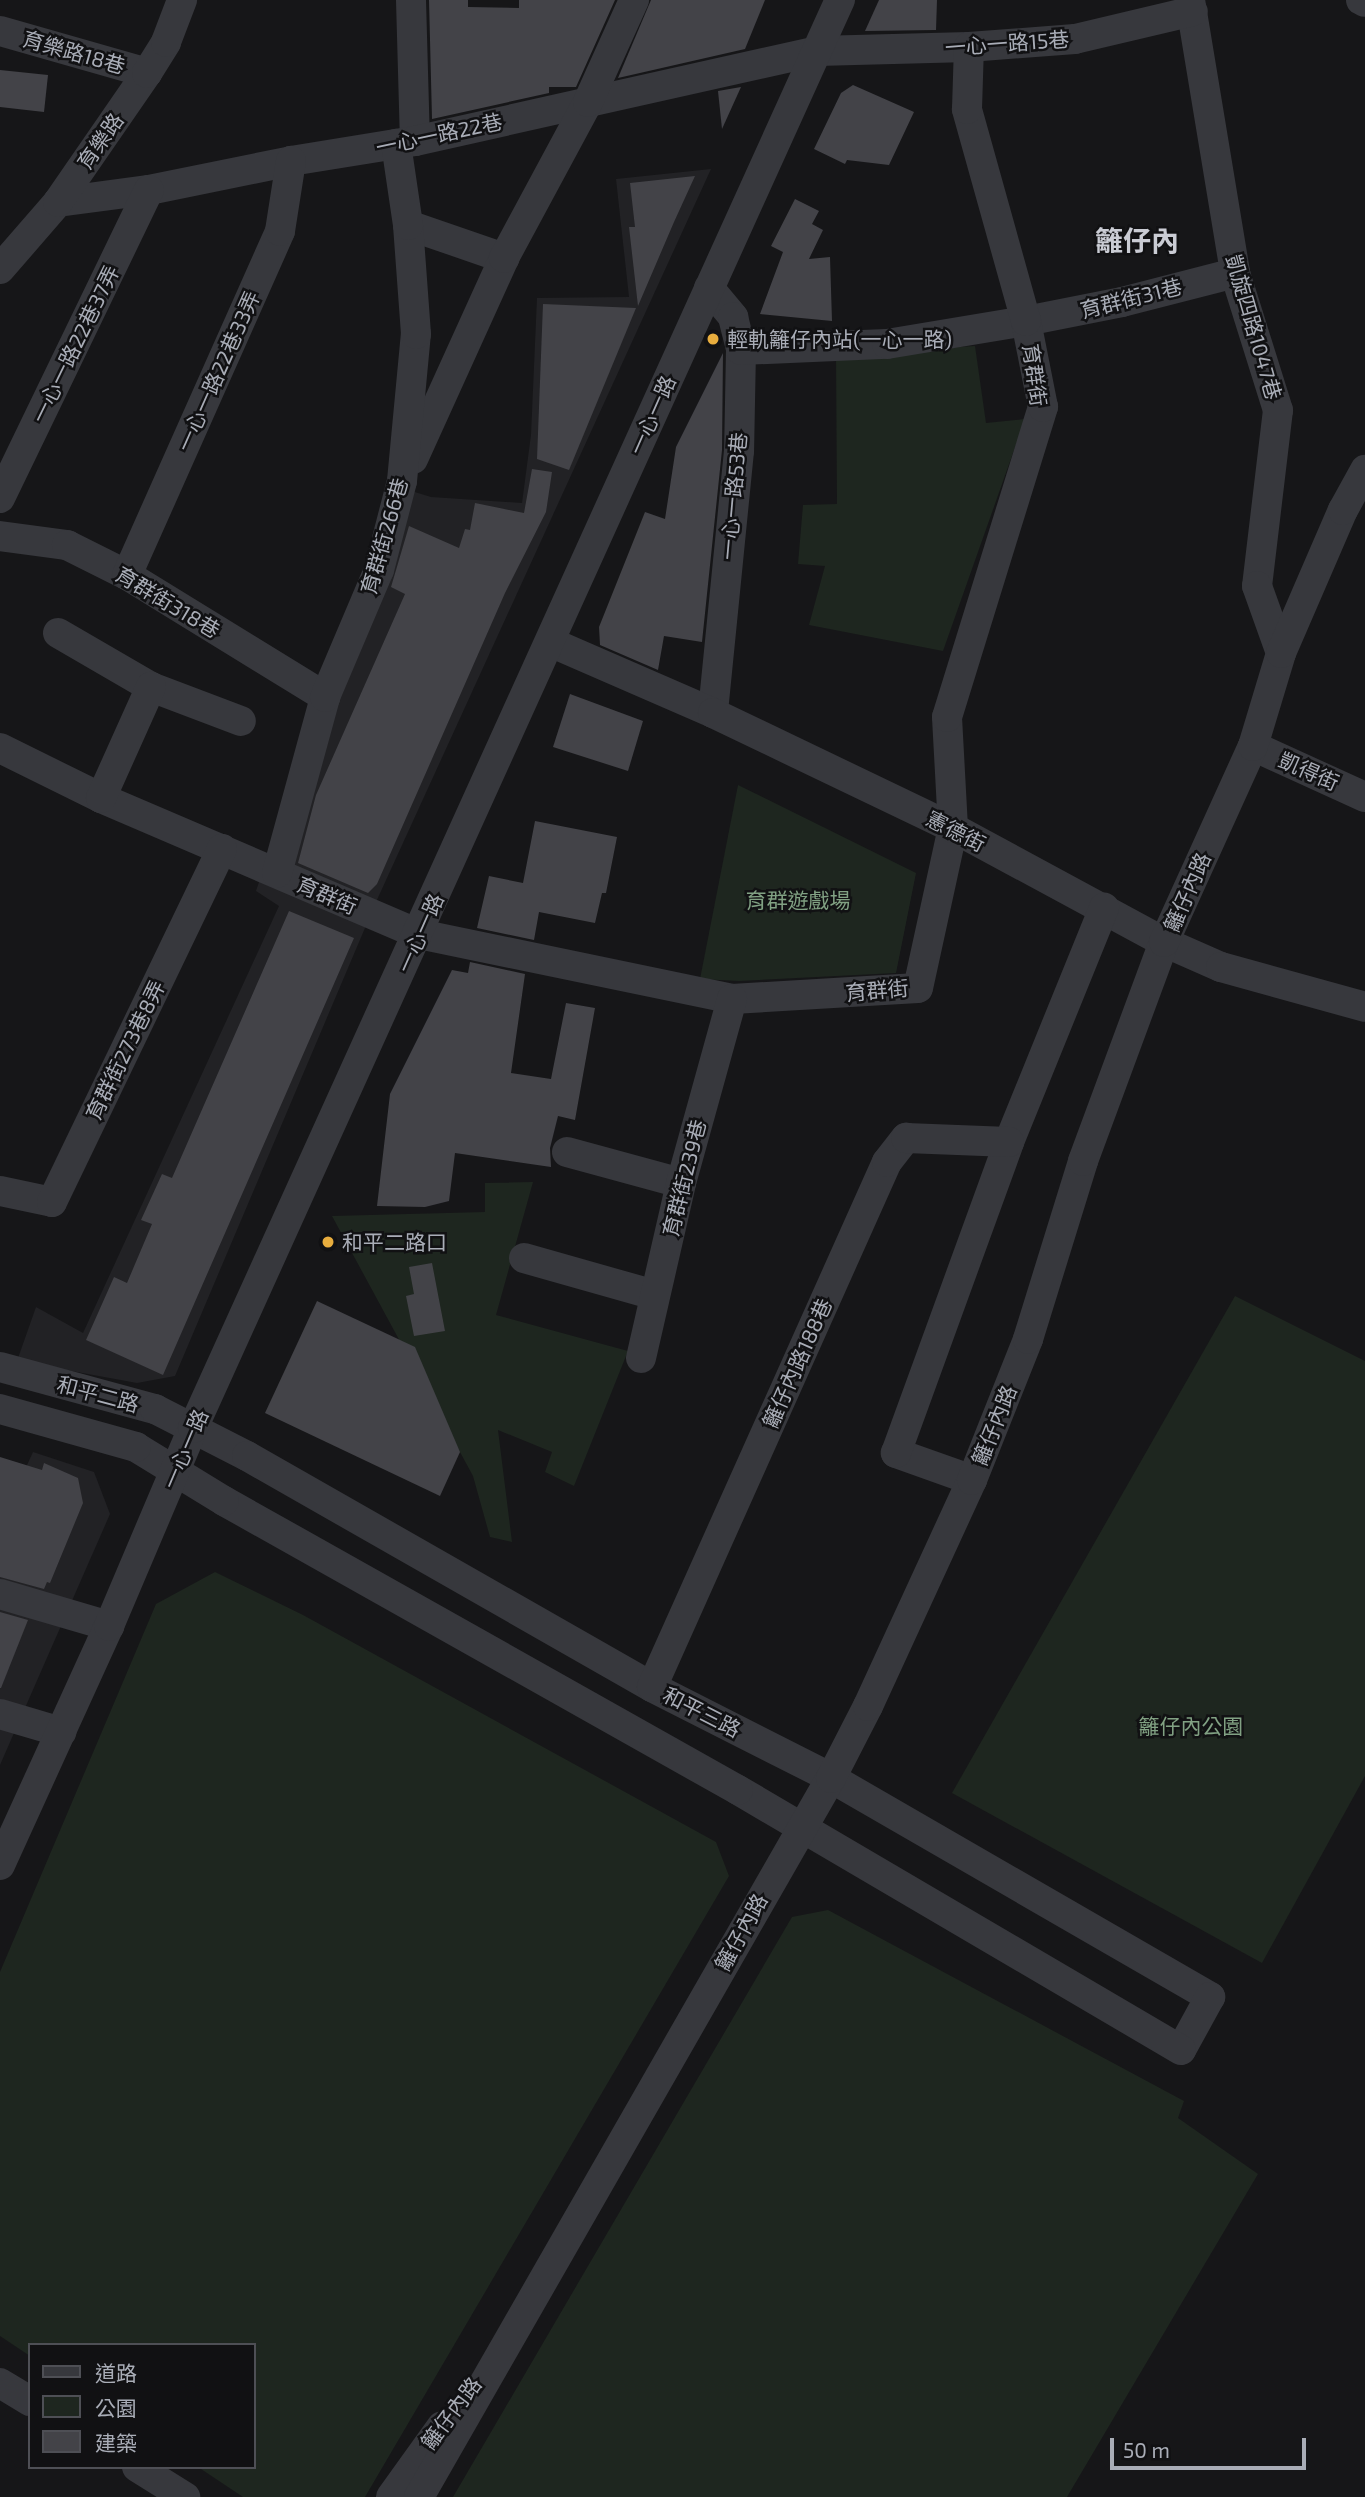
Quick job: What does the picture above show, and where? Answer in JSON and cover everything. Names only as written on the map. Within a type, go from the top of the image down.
[{"type":"street","name":"育樂路","points":[[0,270],[58,202],[147,74],[166,42],[182,0]]},
{"type":"street","name":"育群街266巷","points":[[276,873],[325,697],[379,570],[402,481],[416,334],[408,225],[406,143],[411,0]]},
{"type":"street","points":[[402,481],[504,258],[587,102],[634,0]]},
{"type":"street","name":"一心一路","points":[[0,1865],[109,1626],[193,1428],[840,0]]},
{"type":"street","name":"一心一路15巷","points":[[817,51],[969,47],[1075,39],[1191,5]]},
{"type":"street","name":"凱旋四路1047巷","points":[[1191,5],[1235,273],[1278,410],[1258,586],[1281,653]]},
{"type":"street","name":"育樂路18巷","points":[[0,31],[147,74]]},
{"type":"street","name":"育群街","points":[[0,748],[101,798],[419,934],[732,999],[918,988],[953,828],[947,717],[1043,407],[1026,321],[967,109],[969,47]]},
{"type":"street","name":"一心一路22巷","points":[[58,202],[149,190],[291,161],[406,143],[817,51]]},
{"type":"street","name":"一心一路22巷33弄","points":[[127,576],[280,231],[291,161]]},
{"type":"street","name":"一心一路22巷37弄","points":[[0,498],[149,190]]},
{"type":"street","points":[[408,225],[504,258]]},
{"type":"street","name":"育群街31巷","points":[[741,350],[887,344],[1122,302],[1235,273]]},
{"type":"street","name":"一心一路53巷","points":[[709,288],[733,317],[741,350],[739,452],[713,713]]},
{"type":"street","name":"籬仔內路","points":[[419,2497],[831,1778],[972,1480],[1028,1339],[1083,1161],[1164,942],[1253,746],[1281,653],[1354,514],[1365,470]]},
{"type":"street","name":"育群街318巷","points":[[0,536],[67,545],[127,576],[325,697]]},
{"type":"street","points":[[58,633],[151,687],[241,721]]},
{"type":"street","name":"憲德街","points":[[550,642],[713,713],[953,828],[1164,942],[1221,967],[1365,1007]]},
{"type":"street","points":[[101,798],[151,687]]},
{"type":"street","name":"凱得街","points":[[1253,746],[1365,797]]},
{"type":"street","name":"育群街273巷8弄","points":[[0,1191],[52,1202],[222,849]]},
{"type":"street","points":[[972,1480],[896,1453],[1009,1142],[1104,908]]},
{"type":"street","name":"育群街239巷","points":[[641,1358],[681,1183],[732,999]]},
{"type":"street","name":"籬仔內路188巷","points":[[652,1687],[887,1162],[906,1138],[1009,1142]]},
{"type":"street","points":[[568,1152],[681,1183]]},
{"type":"street","points":[[524,1258],[655,1296]]},
{"type":"street","name":"和平二路","points":[[0,1367],[155,1409],[193,1428]]},
{"type":"street","name":"和平二路","points":[[0,1409],[136,1447],[175,1470]]},
{"type":"street","name":"和平三路","points":[[193,1428],[247,1456],[652,1687],[831,1778],[1210,1997],[1181,2050],[800,1829]]},
{"type":"street","points":[[175,1470],[236,1508],[800,1829]]},
{"type":"street","points":[[0,1594],[109,1626]]},
{"type":"street","points":[[0,1714],[61,1732]]},
{"type":"street","name":"籬仔內路","points":[[391,2497],[514,2331]]},
{"type":"street","points":[[0,2383],[28,2400]]},
{"type":"street","points":[[140,2469],[185,2497]]},
{"type":"shaded area","points":[[711,169],[376,902],[175,1376],[137,1383],[17,1361],[36,1307],[83,1333],[279,906],[256,891],[392,485],[431,497],[522,503],[531,435],[537,298],[629,297],[616,179]]},
{"type":"shaded area","points":[[33,1452],[94,1472],[110,1514],[0,1765],[0,1524]]},
{"type":"green space","points":[[975,346],[986,423],[1025,419],[943,651],[809,625],[825,566],[798,564],[803,505],[837,504],[836,355]]},
{"type":"green space","name":"育群遊戲場","points":[[738,785],[916,873],[896,973],[739,981],[700,979]]},
{"type":"green space","points":[[533,1182],[496,1315],[628,1351],[574,1486],[545,1472],[552,1452],[498,1430],[512,1542],[490,1537],[473,1476],[332,1216],[485,1212],[485,1183]]},
{"type":"green space","name":"籬仔內公園","points":[[1235,1296],[1365,1361],[1365,1776],[1262,1963],[952,1793]]},
{"type":"green space","points":[[215,1572],[303,1615],[716,1842],[729,1876],[365,2497],[243,2497],[201,2469],[256,2469],[256,2343],[28,2343],[28,2355],[0,2336],[0,1972],[156,1604]]},
{"type":"green space","points":[[828,1910],[1184,2101],[1178,2118],[1258,2174],[1067,2497],[453,2497],[792,1917]]},
{"type":"building","points":[[429,0],[468,0],[468,7],[519,8],[519,0],[615,0],[576,87],[549,87],[549,93],[432,119]]},
{"type":"building","points":[[651,0],[765,0],[745,49],[618,78]]},
{"type":"building","points":[[879,0],[937,0],[936,30],[865,31]]},
{"type":"building","points":[[0,70],[48,75],[44,112],[0,107]]},
{"type":"building","points":[[853,85],[914,112],[889,165],[847,160],[845,164],[814,149],[841,93]]},
{"type":"building","points":[[741,87],[722,129],[718,91]]},
{"type":"building","points":[[695,176],[638,306],[629,227],[635,227],[630,183]]},
{"type":"building","points":[[795,199],[819,211],[812,224],[823,230],[809,259],[830,257],[832,321],[760,314],[783,252],[771,246]]},
{"type":"building","points":[[543,304],[636,308],[569,470],[537,459]]},
{"type":"building","points":[[723,353],[722,450],[702,642],[664,636],[658,670],[600,645],[599,627],[645,512],[665,519],[676,447]]},
{"type":"building","points":[[532,469],[552,472],[546,512],[505,593],[377,884],[368,893],[298,863],[316,795],[405,594],[391,587],[409,526],[459,548],[465,529],[470,530],[475,503],[524,513]]},
{"type":"building","points":[[570,694],[643,721],[628,771],[553,747]]},
{"type":"building","points":[[535,821],[617,837],[606,893],[602,893],[595,923],[539,912],[534,940],[477,928],[489,876],[523,883]]},
{"type":"building","points":[[289,911],[354,938],[163,1375],[86,1340],[114,1277],[127,1283],[152,1224],[141,1220],[162,1174],[172,1178]]},
{"type":"building","points":[[470,962],[525,974],[511,1073],[551,1079],[566,1003],[595,1008],[575,1120],[558,1116],[550,1148],[551,1167],[455,1153],[449,1201],[425,1207],[377,1206],[390,1094],[452,970],[468,973]]},
{"type":"building","points":[[432,1263],[445,1331],[414,1336],[406,1296],[414,1294],[409,1267]]},
{"type":"building","points":[[317,1301],[415,1347],[460,1452],[440,1496],[265,1413]]},
{"type":"building","points":[[0,1457],[42,1470],[44,1463],[78,1478],[83,1503],[50,1583],[47,1582],[44,1589],[0,1577]]},
{"type":"building","points":[[0,1612],[28,1620],[1,1688],[0,1688]]},
{"type":"place","name":"輕軌籬仔內站(一心一路)","points":[[713,339]]},
{"type":"place","name":"和平二路口","points":[[328,1242]]},
{"type":"district","name":"籬仔內","points":[[1137,240]]}]
